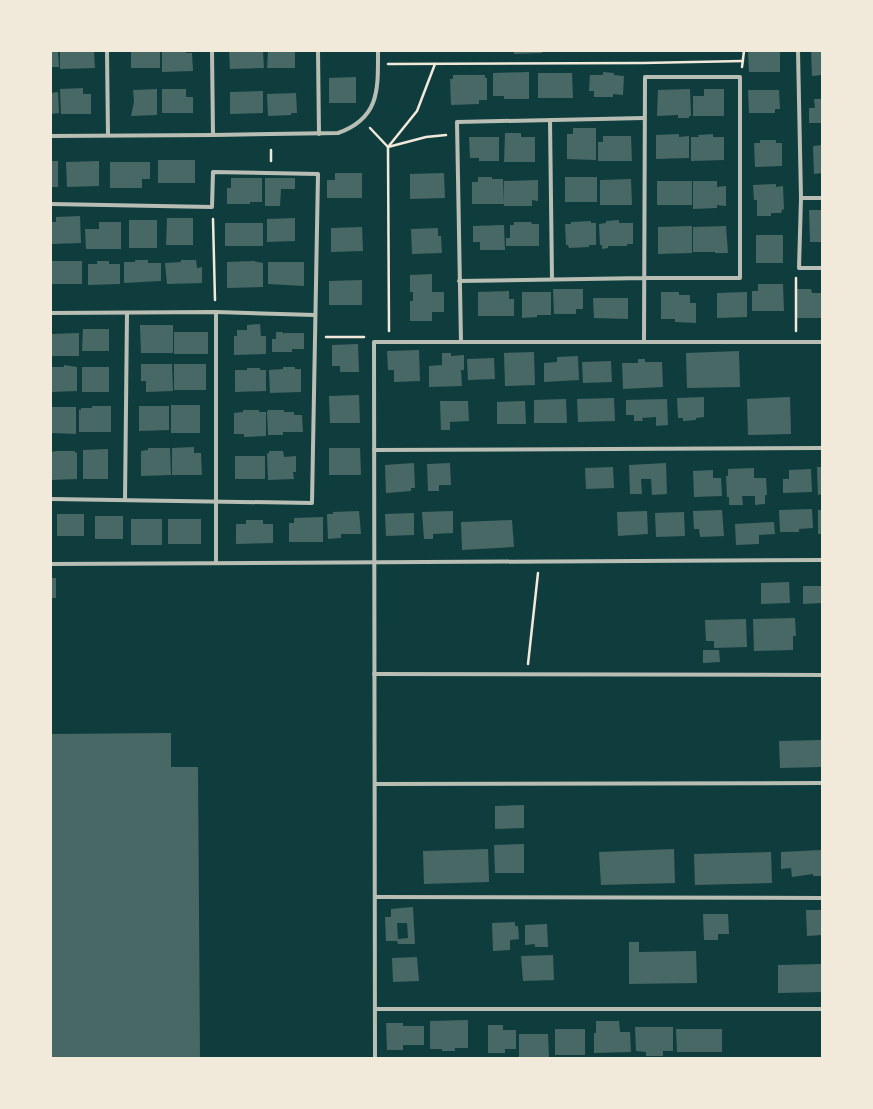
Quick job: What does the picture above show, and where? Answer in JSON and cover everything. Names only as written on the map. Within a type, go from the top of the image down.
[{"type":"street","points":[[107,51],[108,135]]},
{"type":"street","points":[[212,51],[213,135]]},
{"type":"street","points":[[318,51],[319,134]]},
{"type":"street","points":[[51,136],[338,133],[351,128],[362,120],[372,106],[377,92],[378,51]]},
{"type":"street","points":[[798,51],[801,198],[799,268],[822,268]]},
{"type":"street","points":[[459,281],[645,278],[740,278],[740,77],[645,77],[644,118],[645,278],[644,342]]},
{"type":"street","points":[[461,342],[457,122],[644,118]]},
{"type":"street","points":[[550,120],[552,279]]},
{"type":"street","points":[[51,204],[212,207],[213,172],[318,174],[312,503],[51,499]]},
{"type":"street","points":[[801,198],[822,198]]},
{"type":"street","points":[[51,313],[216,312],[315,315]]},
{"type":"street","points":[[216,312],[216,563]]},
{"type":"street","points":[[125,500],[127,313]]},
{"type":"street","points":[[375,1058],[374,342],[822,342]]},
{"type":"street","points":[[374,450],[822,448]]},
{"type":"street","points":[[51,564],[822,560]]},
{"type":"street","points":[[374,674],[822,675]]},
{"type":"street","points":[[374,784],[822,783]]},
{"type":"street","points":[[375,897],[822,898]]},
{"type":"street","points":[[375,1009],[822,1009]]},
{"type":"path","points":[[378,64],[743,61],[744,51]]},
{"type":"path","points":[[389,342],[388,147],[416,111],[435,64]]},
{"type":"path","points":[[362,120],[388,147]]},
{"type":"path","points":[[388,147],[426,137],[457,134]]},
{"type":"path","points":[[212,207],[216,312]]},
{"type":"path","points":[[796,342],[796,279],[799,268]]},
{"type":"path","points":[[315,337],[363,336],[374,342]]},
{"type":"path","points":[[526,674],[538,562]]},
{"type":"building","points":[[51,51],[58,51],[59,67],[51,67]]},
{"type":"building","points":[[60,51],[94,51],[95,68],[60,69]]},
{"type":"building","points":[[131,51],[160,51],[160,68],[131,68]]},
{"type":"building","points":[[162,51],[186,51],[186,53],[192,53],[193,71],[162,72]]},
{"type":"building","points":[[229,51],[263,51],[264,68],[230,69]]},
{"type":"building","points":[[268,51],[295,51],[295,68],[267,68]]},
{"type":"building","points":[[514,51],[542,51],[542,53],[514,54]]},
{"type":"building","points":[[748,51],[780,51],[780,72],[749,72]]},
{"type":"building","points":[[811,51],[822,51],[822,75],[812,76]]},
{"type":"building","points":[[529,72],[529,99],[504,99],[504,96],[493,96],[493,73]]},
{"type":"building","points":[[603,72],[624,76],[623,95],[613,94],[613,97],[594,97],[594,91],[589,91],[590,75],[603,75]]},
{"type":"building","points":[[538,73],[572,73],[573,98],[538,98]]},
{"type":"building","points":[[453,75],[485,75],[485,78],[487,78],[487,100],[479,100],[479,104],[451,105],[450,79],[453,79]]},
{"type":"building","points":[[356,77],[356,103],[329,103],[329,78]]},
{"type":"building","points":[[83,88],[83,94],[91,94],[91,114],[61,114],[60,89]]},
{"type":"building","points":[[157,89],[157,115],[131,116],[134,102],[133,90]]},
{"type":"building","points":[[162,89],[186,89],[186,97],[193,97],[193,113],[162,113]]},
{"type":"building","points":[[690,89],[691,116],[689,116],[689,118],[678,118],[678,115],[657,116],[658,90]]},
{"type":"building","points":[[704,89],[724,89],[724,116],[693,116],[693,96],[704,96]]},
{"type":"building","points":[[748,90],[779,90],[780,109],[775,109],[775,113],[749,113]]},
{"type":"building","points":[[263,91],[263,113],[230,114],[230,92]]},
{"type":"building","points":[[58,92],[59,113],[51,114],[51,93]]},
{"type":"building","points":[[296,93],[297,113],[291,113],[291,115],[268,116],[267,94]]},
{"type":"building","points":[[814,99],[822,99],[822,123],[809,123],[809,108],[815,108]]},
{"type":"building","points":[[573,128],[596,128],[596,160],[567,159],[567,134],[573,134]]},
{"type":"building","points":[[505,133],[521,133],[521,137],[535,137],[535,162],[504,162]]},
{"type":"building","points":[[679,134],[679,137],[689,136],[689,158],[656,159],[656,135]]},
{"type":"building","points":[[713,134],[713,137],[724,137],[724,160],[691,161],[691,137]]},
{"type":"building","points":[[603,136],[631,136],[632,161],[598,161],[598,142],[603,142]]},
{"type":"building","points":[[469,137],[499,137],[499,161],[479,161],[479,158],[470,158]]},
{"type":"building","points":[[760,140],[776,140],[776,143],[782,143],[782,166],[755,167],[754,143],[760,143]]},
{"type":"building","points":[[822,145],[822,173],[814,174],[813,146]]},
{"type":"building","points":[[158,160],[195,160],[195,183],[158,183]]},
{"type":"building","points":[[51,161],[58,161],[58,187],[51,187]]},
{"type":"building","points":[[99,161],[99,186],[67,187],[66,162]]},
{"type":"building","points":[[110,162],[150,162],[150,179],[142,179],[142,188],[110,188]]},
{"type":"building","points":[[335,173],[362,173],[362,198],[327,198],[327,180],[335,180]]},
{"type":"building","points":[[444,173],[445,198],[410,199],[410,174]]},
{"type":"building","points":[[478,177],[503,179],[504,204],[472,204],[472,182],[478,182]]},
{"type":"building","points":[[565,177],[597,177],[597,202],[565,202]]},
{"type":"building","points":[[231,178],[262,178],[262,202],[250,202],[250,204],[227,204],[227,188],[231,188]]},
{"type":"building","points":[[265,178],[295,178],[295,189],[281,189],[280,206],[265,206]]},
{"type":"building","points":[[631,179],[632,205],[600,205],[600,180]]},
{"type":"building","points":[[538,180],[538,201],[532,200],[532,206],[504,206],[504,181]]},
{"type":"building","points":[[657,181],[692,181],[692,205],[657,205]]},
{"type":"building","points":[[693,181],[717,181],[717,187],[726,186],[726,206],[717,205],[717,208],[693,209]]},
{"type":"building","points":[[776,184],[776,187],[783,186],[784,209],[781,213],[771,213],[771,216],[757,216],[757,200],[754,200],[753,185]]},
{"type":"building","points":[[809,210],[822,210],[822,242],[810,242]]},
{"type":"building","points":[[80,216],[81,243],[51,244],[51,222],[56,222],[56,217]]},
{"type":"building","points":[[167,218],[193,218],[193,245],[166,245]]},
{"type":"building","points":[[295,218],[295,241],[267,242],[267,219]]},
{"type":"building","points":[[129,220],[157,220],[157,248],[129,248]]},
{"type":"building","points":[[619,220],[619,223],[633,223],[633,244],[627,244],[627,246],[608,246],[608,248],[602,249],[602,245],[600,245],[599,224],[606,223],[606,221]]},
{"type":"building","points":[[591,221],[591,223],[596,223],[596,245],[589,245],[589,247],[569,248],[568,245],[566,245],[565,224],[571,224],[571,222]]},
{"type":"building","points":[[99,222],[121,222],[121,249],[86,249],[85,229],[99,229]]},
{"type":"building","points":[[514,222],[531,222],[532,224],[539,224],[539,246],[506,246],[506,238],[510,238],[510,225],[514,225]]},
{"type":"building","points":[[225,223],[263,223],[263,246],[225,246]]},
{"type":"building","points":[[504,225],[505,250],[480,250],[480,242],[473,242],[473,226]]},
{"type":"building","points":[[692,226],[692,253],[658,254],[658,227]]},
{"type":"building","points":[[726,226],[728,253],[693,252],[693,227]]},
{"type":"building","points":[[362,227],[363,251],[331,252],[331,228]]},
{"type":"building","points":[[438,228],[438,236],[441,236],[442,253],[412,254],[411,229]]},
{"type":"building","points":[[756,235],[783,235],[783,263],[756,263]]},
{"type":"building","points":[[135,260],[148,260],[148,263],[161,263],[161,281],[124,283],[124,262],[135,262]]},
{"type":"building","points":[[181,260],[196,260],[197,268],[202,267],[202,283],[167,284],[165,263],[181,262]]},
{"type":"building","points":[[51,261],[82,261],[82,284],[51,284]]},
{"type":"building","points":[[97,261],[109,261],[109,264],[120,264],[120,284],[88,285],[88,264],[97,264]]},
{"type":"building","points":[[253,261],[263,263],[263,287],[227,288],[227,262]]},
{"type":"building","points":[[268,262],[304,262],[304,286],[268,284]]},
{"type":"building","points":[[432,274],[432,292],[444,292],[444,312],[432,312],[432,321],[410,321],[410,301],[413,301],[413,292],[410,292],[410,275]]},
{"type":"building","points":[[362,280],[362,305],[329,305],[329,281]]},
{"type":"building","points":[[758,284],[783,284],[784,311],[752,311],[752,291],[758,291]]},
{"type":"building","points":[[553,289],[583,289],[583,309],[576,309],[576,314],[554,314]]},
{"type":"building","points":[[797,289],[811,289],[812,293],[822,293],[822,318],[797,318]]},
{"type":"building","points":[[509,291],[509,299],[514,299],[514,316],[478,316],[478,292]]},
{"type":"building","points":[[522,292],[551,292],[551,315],[537,315],[537,317],[522,318]]},
{"type":"building","points":[[661,292],[679,292],[679,295],[690,295],[690,303],[696,303],[696,323],[675,322],[675,319],[661,319]]},
{"type":"building","points":[[747,292],[747,317],[717,318],[717,293]]},
{"type":"building","points":[[593,298],[628,298],[628,319],[594,318]]},
{"type":"building","points":[[260,324],[261,336],[266,336],[266,354],[234,355],[234,336],[237,336],[237,330],[247,330],[247,325]]},
{"type":"building","points":[[140,325],[173,325],[173,353],[141,353]]},
{"type":"building","points":[[83,329],[109,329],[109,351],[82,351]]},
{"type":"building","points":[[174,332],[208,332],[208,354],[174,354]]},
{"type":"building","points":[[276,332],[283,332],[283,334],[304,333],[304,349],[292,349],[292,352],[272,352],[272,339],[276,339]]},
{"type":"building","points":[[79,333],[79,356],[51,356],[51,334]]},
{"type":"building","points":[[358,344],[359,372],[340,372],[340,366],[332,366],[332,345]]},
{"type":"building","points":[[419,350],[420,381],[394,382],[394,370],[388,370],[387,351]]},
{"type":"building","points":[[739,351],[740,387],[687,388],[686,353]]},
{"type":"building","points":[[534,352],[535,385],[505,386],[504,353]]},
{"type":"building","points":[[442,353],[451,353],[451,356],[464,355],[464,370],[461,370],[462,386],[429,387],[429,366],[442,365]]},
{"type":"building","points":[[578,356],[579,380],[544,382],[544,363],[557,362],[557,357]]},
{"type":"building","points":[[494,358],[495,379],[468,380],[467,359]]},
{"type":"building","points":[[638,359],[645,359],[645,362],[662,362],[663,387],[623,389],[622,363],[638,363]]},
{"type":"building","points":[[611,361],[612,382],[583,383],[582,362]]},
{"type":"building","points":[[141,364],[172,364],[173,391],[146,392],[146,381],[141,381]]},
{"type":"building","points":[[174,364],[206,364],[206,390],[174,390]]},
{"type":"building","points":[[64,365],[77,367],[77,391],[51,392],[51,367],[64,367]]},
{"type":"building","points":[[82,367],[109,367],[109,392],[82,392]]},
{"type":"building","points":[[283,367],[295,367],[295,369],[301,369],[301,392],[270,393],[269,370],[283,369]]},
{"type":"building","points":[[247,368],[260,368],[260,370],[266,370],[266,391],[235,392],[235,370],[247,370]]},
{"type":"building","points":[[359,395],[360,423],[330,423],[329,396]]},
{"type":"building","points":[[704,397],[704,417],[696,418],[696,420],[683,421],[683,418],[678,418],[677,398]]},
{"type":"building","points":[[790,397],[791,434],[748,435],[747,399]]},
{"type":"building","points":[[614,398],[615,421],[578,422],[577,399]]},
{"type":"building","points":[[566,399],[567,423],[534,423],[534,400]]},
{"type":"building","points":[[667,399],[668,425],[656,426],[656,417],[642,418],[643,421],[634,421],[634,415],[626,415],[626,400]]},
{"type":"building","points":[[440,401],[468,401],[469,421],[450,422],[450,430],[441,430]]},
{"type":"building","points":[[525,401],[526,424],[497,424],[497,402]]},
{"type":"building","points":[[171,405],[200,405],[200,433],[171,433]]},
{"type":"building","points":[[92,406],[111,406],[111,432],[79,432],[79,409],[92,408]]},
{"type":"building","points":[[139,406],[169,406],[169,430],[139,431]]},
{"type":"building","points":[[51,407],[76,407],[76,434],[51,433]]},
{"type":"building","points":[[243,410],[259,410],[259,412],[266,412],[266,436],[244,437],[244,434],[234,434],[234,413],[243,412]]},
{"type":"building","points":[[268,410],[284,410],[284,412],[294,412],[294,415],[302,415],[303,432],[283,432],[283,435],[268,435]]},
{"type":"building","points":[[194,447],[194,453],[201,453],[202,475],[172,475],[172,448]]},
{"type":"building","points":[[148,448],[170,448],[171,475],[141,476],[141,451],[148,450]]},
{"type":"building","points":[[329,448],[360,448],[361,475],[329,475]]},
{"type":"building","points":[[108,449],[108,479],[83,479],[83,450]]},
{"type":"building","points":[[269,451],[283,451],[284,457],[296,456],[296,472],[293,472],[294,479],[268,480],[267,453],[269,454]]},
{"type":"building","points":[[51,452],[77,452],[77,479],[51,480]]},
{"type":"building","points":[[235,456],[265,456],[265,479],[235,479]]},
{"type":"building","points":[[414,463],[415,488],[411,488],[411,491],[386,493],[385,465]]},
{"type":"building","points":[[450,463],[451,485],[439,485],[439,491],[428,491],[427,464]]},
{"type":"building","points":[[666,463],[667,494],[652,495],[651,479],[641,479],[642,494],[630,494],[629,465]]},
{"type":"building","points":[[613,467],[614,488],[586,489],[585,468]]},
{"type":"building","points":[[817,467],[822,467],[822,494],[818,495]]},
{"type":"building","points":[[754,468],[754,478],[766,478],[767,495],[765,495],[765,504],[755,505],[755,496],[742,496],[743,505],[729,505],[726,476],[728,476],[728,469]]},
{"type":"building","points":[[811,469],[812,492],[783,493],[783,479],[789,479],[789,470]]},
{"type":"building","points":[[713,470],[713,478],[721,478],[722,496],[694,497],[693,471]]},
{"type":"building","points":[[812,509],[813,528],[799,529],[799,532],[780,532],[779,510]]},
{"type":"building","points":[[722,510],[724,536],[700,537],[699,529],[694,529],[693,511]]},
{"type":"building","points":[[818,510],[822,510],[822,534],[818,534]]},
{"type":"building","points":[[359,511],[361,534],[341,534],[341,538],[328,539],[327,514],[333,514],[333,512]]},
{"type":"building","points":[[453,511],[453,533],[433,534],[433,539],[424,539],[422,512]]},
{"type":"building","points":[[647,511],[648,534],[618,536],[617,512]]},
{"type":"building","points":[[684,512],[685,536],[656,537],[655,513]]},
{"type":"building","points":[[414,513],[414,535],[386,536],[385,514]]},
{"type":"building","points":[[57,514],[84,514],[84,536],[57,536]]},
{"type":"building","points":[[95,516],[123,516],[123,539],[95,539]]},
{"type":"building","points":[[323,517],[323,542],[289,542],[289,523],[294,523],[294,518]]},
{"type":"building","points":[[131,519],[162,519],[162,545],[131,545]]},
{"type":"building","points":[[168,519],[201,519],[201,544],[168,544]]},
{"type":"building","points":[[246,520],[263,520],[263,524],[273,524],[273,543],[236,544],[236,524],[246,524]]},
{"type":"building","points":[[512,520],[514,547],[462,550],[461,522]]},
{"type":"building","points":[[774,522],[775,534],[759,535],[759,544],[736,545],[735,524]]},
{"type":"building","points":[[51,578],[56,578],[56,598],[51,598]]},
{"type":"building","points":[[789,582],[790,603],[761,604],[761,583]]},
{"type":"building","points":[[803,586],[822,586],[822,603],[803,604]]},
{"type":"building","points":[[795,618],[796,636],[793,636],[793,650],[754,651],[753,619]]},
{"type":"building","points":[[746,619],[747,647],[714,648],[714,641],[706,641],[705,620]]},
{"type":"building","points":[[703,650],[719,650],[720,662],[703,663]]},
{"type":"building","points":[[171,733],[171,767],[198,767],[200,1058],[51,1058],[51,734]]},
{"type":"building","points":[[822,740],[822,767],[780,768],[779,741]]},
{"type":"building","points":[[524,805],[524,828],[495,829],[495,806]]},
{"type":"building","points":[[524,844],[524,873],[495,873],[494,845]]},
{"type":"building","points":[[488,849],[489,882],[424,884],[423,851]]},
{"type":"building","points":[[674,849],[675,883],[601,885],[599,852]]},
{"type":"building","points":[[821,850],[822,876],[813,876],[813,874],[792,877],[791,868],[781,869],[781,852]]},
{"type":"building","points":[[771,852],[772,883],[695,885],[694,854]]},
{"type":"building","points":[[413,907],[415,944],[398,944],[397,941],[386,941],[385,917],[391,917],[391,909]],"holes":[[[397,923],[407,923],[408,938],[398,939]]]},
{"type":"building","points":[[806,910],[822,910],[822,935],[807,936]]},
{"type":"building","points":[[703,914],[728,914],[729,934],[718,934],[718,940],[704,940]]},
{"type":"building","points":[[515,922],[515,926],[518,926],[519,939],[510,940],[510,950],[493,951],[492,923]]},
{"type":"building","points":[[547,924],[548,947],[535,947],[535,944],[525,945],[525,925]]},
{"type":"building","points":[[629,942],[639,942],[639,952],[696,951],[697,983],[629,984]]},
{"type":"building","points":[[553,955],[554,980],[523,981],[521,956]]},
{"type":"building","points":[[417,957],[419,981],[393,982],[392,958]]},
{"type":"building","points":[[822,964],[822,992],[778,993],[778,965]]},
{"type":"building","points":[[468,1020],[468,1048],[455,1048],[455,1051],[430,1049],[430,1021]]},
{"type":"building","points":[[596,1021],[619,1021],[620,1032],[630,1032],[631,1052],[594,1053],[594,1033],[596,1033]]},
{"type":"building","points":[[386,1023],[403,1023],[403,1026],[424,1026],[424,1045],[403,1045],[403,1050],[387,1050]]},
{"type":"building","points":[[488,1025],[503,1025],[503,1030],[516,1030],[516,1049],[505,1049],[505,1053],[488,1053]]},
{"type":"building","points":[[635,1027],[673,1027],[673,1051],[663,1051],[663,1056],[646,1056],[646,1052],[636,1051]]},
{"type":"building","points":[[555,1029],[585,1029],[585,1055],[555,1055]]},
{"type":"building","points":[[676,1029],[722,1029],[722,1052],[677,1052]]},
{"type":"building","points":[[519,1034],[548,1034],[549,1058],[519,1058]]}]
